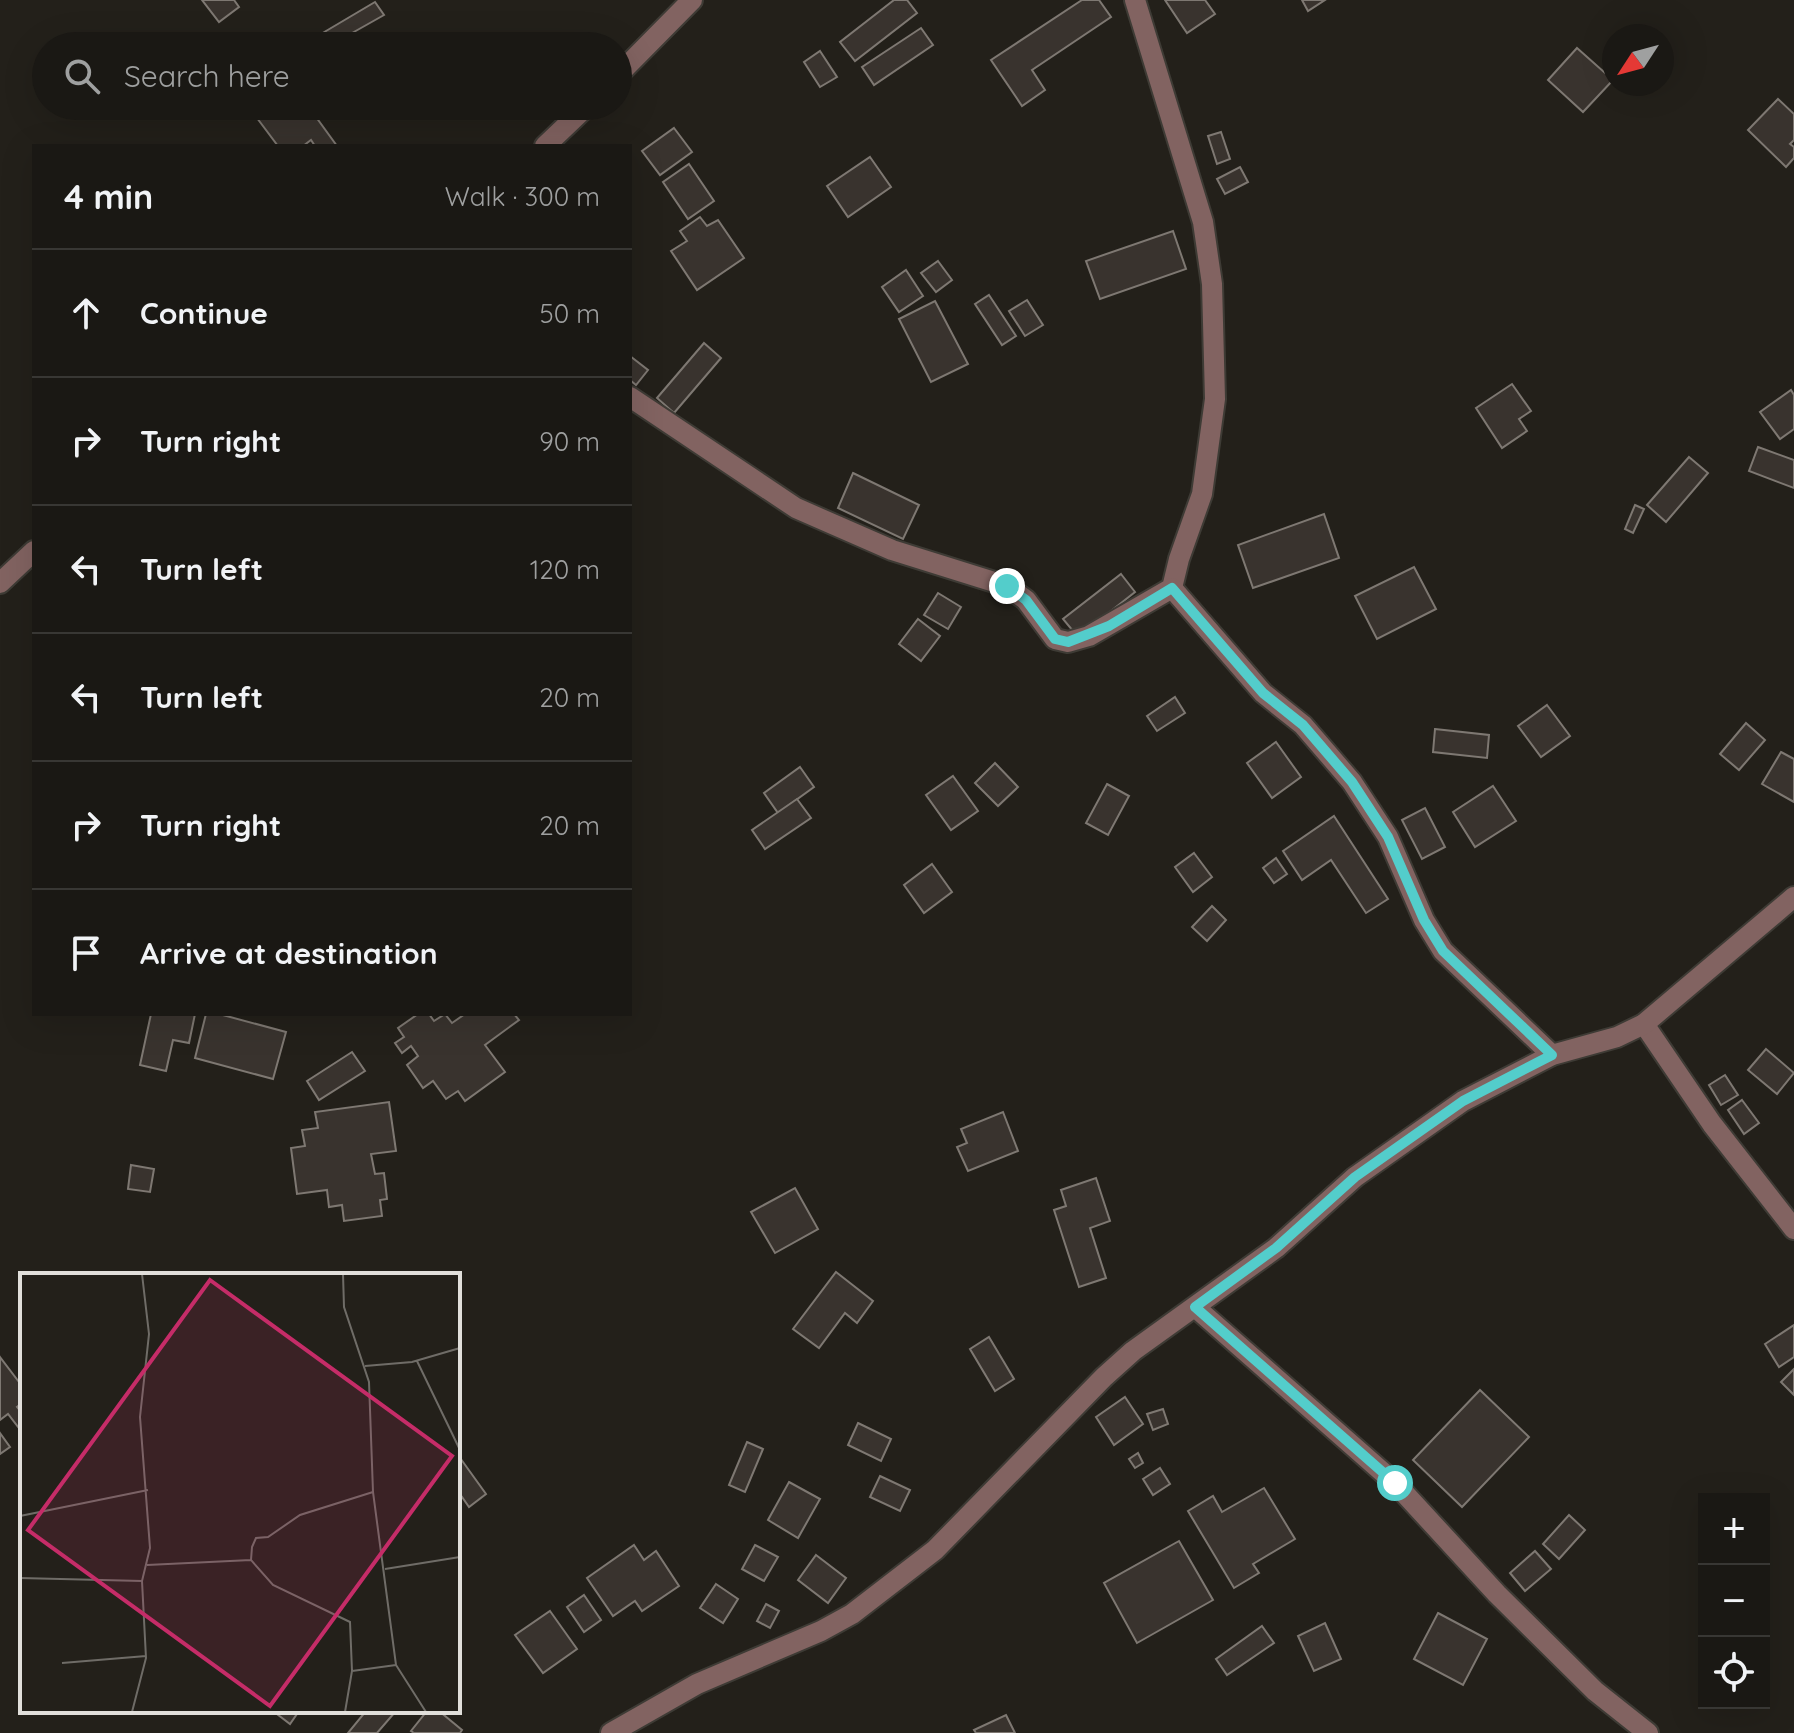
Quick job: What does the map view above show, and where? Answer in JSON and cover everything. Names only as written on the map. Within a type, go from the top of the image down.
[{"type":"street","points":[[632,61],[692,0]]},
{"type":"street","points":[[632,398],[796,508],[892,550],[1007,586],[1026,600],[1055,639],[1068,642],[1089,636],[1172,588],[1202,494],[1215,399],[1212,284],[1203,222],[1135,0]]},
{"type":"street","points":[[547,144],[572,120]]},
{"type":"street","points":[[0,583],[32,553]]},
{"type":"street","points":[[1172,588],[1263,693],[1303,725],[1352,782],[1388,837],[1424,920],[1443,951],[1552,1055]]},
{"type":"street","points":[[611,1733],[697,1684],[821,1631],[862,1607],[935,1550],[1133,1351],[1276,1248],[1355,1177],[1463,1101],[1552,1055],[1617,1037],[1644,1024],[1794,897]]},
{"type":"street","points":[[1644,1024],[1712,1124],[1794,1229]]},
{"type":"street","points":[[1195,1307],[1395,1483],[1497,1594],[1595,1691],[1648,1733]]},
{"type":"building","points":[[202,0],[234,0],[239,7],[219,22]]},
{"type":"building","points":[[894,0],[907,0],[917,13],[855,61],[840,42]]},
{"type":"building","points":[[1082,0],[1099,0],[1111,17],[1032,70],[1045,90],[1022,106],[991,60]]},
{"type":"building","points":[[1165,0],[1205,0],[1215,14],[1187,33]]},
{"type":"building","points":[[1302,0],[1325,0],[1308,11]]},
{"type":"building","points":[[375,2],[384,15],[354,32],[324,32]]},
{"type":"building","points":[[921,28],[933,45],[874,85],[862,67]]},
{"type":"building","points":[[1577,48],[1602,70],[1602,92],[1583,112],[1548,80]]},
{"type":"building","points":[[820,51],[837,77],[820,87],[804,62]]},
{"type":"building","points":[[1778,99],[1794,114],[1794,140],[1790,144],[1794,147],[1794,158],[1786,167],[1748,130]]},
{"type":"building","points":[[258,120],[318,120],[336,144],[314,144],[311,140],[306,144],[276,144]]},
{"type":"building","points":[[674,128],[692,152],[660,175],[642,151]]},
{"type":"building","points":[[1221,132],[1230,159],[1217,164],[1208,136]]},
{"type":"building","points":[[870,157],[891,187],[848,217],[827,186]]},
{"type":"building","points":[[689,164],[714,201],[688,219],[663,182]]},
{"type":"building","points":[[1240,167],[1248,182],[1225,194],[1217,179]]},
{"type":"building","points":[[700,217],[707,226],[718,220],[744,258],[697,290],[671,251],[687,241],[680,231]]},
{"type":"building","points":[[1173,231],[1186,269],[1100,299],[1086,261]]},
{"type":"building","points":[[938,261],[952,280],[936,292],[921,273]]},
{"type":"building","points":[[906,270],[923,296],[899,312],[882,287]]},
{"type":"building","points":[[989,295],[1016,336],[1002,345],[975,304]]},
{"type":"building","points":[[1027,300],[1043,325],[1025,336],[1009,311]]},
{"type":"building","points":[[935,301],[968,364],[931,382],[899,319]]},
{"type":"building","points":[[704,343],[721,358],[674,413],[657,398]]},
{"type":"building","points":[[632,358],[648,370],[636,385],[632,382]]},
{"type":"building","points":[[1512,384],[1531,411],[1519,419],[1527,431],[1502,448],[1476,408]]},
{"type":"building","points":[[1791,390],[1794,395],[1794,429],[1780,439],[1760,412]]},
{"type":"building","points":[[1758,447],[1794,460],[1794,488],[1749,471]]},
{"type":"building","points":[[1689,457],[1708,473],[1666,522],[1647,505]]},
{"type":"building","points":[[853,473],[919,505],[903,539],[838,508]]},
{"type":"building","points":[[1635,505],[1644,509],[1633,533],[1625,529]]},
{"type":"building","points":[[1324,514],[1339,558],[1253,588],[1238,545]]},
{"type":"building","points":[[1414,567],[1436,609],[1377,639],[1355,596]]},
{"type":"building","points":[[1121,574],[1135,592],[1078,637],[1063,619]]},
{"type":"building","points":[[938,593],[961,607],[948,629],[924,615]]},
{"type":"building","points":[[918,619],[940,636],[921,661],[899,644]]},
{"type":"building","points":[[1175,697],[1185,713],[1157,731],[1147,716]]},
{"type":"building","points":[[1547,705],[1570,736],[1541,757],[1518,726]]},
{"type":"building","points":[[1746,723],[1765,740],[1739,770],[1720,754]]},
{"type":"building","points":[[1435,729],[1489,735],[1487,758],[1433,752]]},
{"type":"building","points":[[1276,742],[1301,777],[1272,798],[1247,763]]},
{"type":"building","points":[[1781,752],[1794,759],[1794,802],[1762,784]]},
{"type":"building","points":[[995,763],[1018,787],[998,806],[975,783]]},
{"type":"building","points":[[800,767],[814,787],[778,813],[764,793]]},
{"type":"building","points":[[953,776],[978,811],[951,830],[926,795]]},
{"type":"building","points":[[1107,784],[1129,796],[1108,835],[1086,823]]},
{"type":"building","points":[[1493,786],[1516,821],[1475,847],[1453,812]]},
{"type":"building","points":[[797,799],[811,818],[765,849],[752,830]]},
{"type":"building","points":[[1425,808],[1445,847],[1422,859],[1402,820]]},
{"type":"building","points":[[1334,816],[1388,899],[1366,913],[1331,860],[1302,880],[1283,851]]},
{"type":"building","points":[[1194,853],[1212,877],[1193,892],[1175,867]]},
{"type":"building","points":[[1276,858],[1287,874],[1274,883],[1263,868]]},
{"type":"building","points":[[932,864],[952,892],[924,913],[904,885]]},
{"type":"building","points":[[1212,906],[1226,920],[1207,941],[1192,927]]},
{"type":"building","points":[[151,1016],[195,1016],[189,1043],[173,1040],[166,1071],[140,1065]]},
{"type":"building","points":[[206,1016],[226,1016],[286,1032],[273,1079],[195,1058]]},
{"type":"building","points":[[415,1016],[430,1016],[434,1021],[447,1016],[452,1023],[462,1016],[516,1016],[519,1020],[485,1045],[505,1072],[465,1101],[458,1091],[446,1099],[433,1081],[423,1088],[407,1065],[418,1056],[411,1046],[402,1053],[395,1043],[404,1037],[398,1028]]},
{"type":"building","points":[[1766,1049],[1794,1073],[1777,1094],[1748,1070]]},
{"type":"building","points":[[352,1052],[365,1071],[319,1100],[307,1081]]},
{"type":"building","points":[[1725,1075],[1738,1095],[1721,1105],[1709,1085]]},
{"type":"building","points":[[1742,1100],[1759,1123],[1744,1134],[1728,1110]]},
{"type":"building","points":[[389,1102],[396,1151],[371,1154],[375,1174],[384,1173],[387,1199],[380,1200],[382,1216],[344,1221],[342,1205],[329,1207],[327,1190],[297,1194],[291,1148],[305,1146],[302,1130],[318,1128],[315,1112]]},
{"type":"building","points":[[1003,1112],[1018,1151],[968,1171],[957,1147],[967,1143],[961,1129]]},
{"type":"building","points":[[131,1165],[154,1169],[150,1192],[128,1189]]},
{"type":"building","points":[[1096,1178],[1110,1221],[1090,1228],[1106,1278],[1079,1287],[1054,1210],[1066,1206],[1061,1190]]},
{"type":"building","points":[[795,1188],[818,1229],[775,1253],[751,1212]]},
{"type":"building","points":[[836,1272],[873,1301],[857,1323],[845,1313],[819,1348],[793,1329]]},
{"type":"building","points":[[1794,1325],[1794,1357],[1779,1367],[1765,1344]]},
{"type":"building","points":[[989,1337],[1014,1379],[995,1391],[970,1349]]},
{"type":"building","points":[[0,1357],[20,1383],[20,1405],[17,1407],[20,1411],[20,1429],[8,1414],[0,1420]]},
{"type":"building","points":[[1794,1369],[1794,1395],[1781,1382]]},
{"type":"building","points":[[1480,1390],[1529,1437],[1462,1507],[1413,1460]]},
{"type":"building","points":[[1125,1397],[1143,1424],[1114,1445],[1096,1417]]},
{"type":"building","points":[[1163,1409],[1168,1424],[1153,1430],[1147,1414]]},
{"type":"building","points":[[858,1423],[891,1439],[881,1461],[848,1445]]},
{"type":"building","points":[[0,1433],[10,1447],[0,1454]]},
{"type":"building","points":[[747,1442],[763,1449],[745,1492],[729,1485]]},
{"type":"building","points":[[1138,1453],[1143,1463],[1135,1468],[1129,1459]]},
{"type":"building","points":[[460,1458],[486,1494],[469,1507],[462,1497],[460,1498]]},
{"type":"building","points":[[1160,1468],[1170,1484],[1153,1495],[1143,1479]]},
{"type":"building","points":[[880,1476],[910,1490],[900,1511],[870,1497]]},
{"type":"building","points":[[789,1482],[820,1499],[798,1538],[768,1520]]},
{"type":"building","points":[[1264,1488],[1295,1539],[1253,1564],[1259,1573],[1234,1588],[1188,1511],[1213,1496],[1222,1512]]},
{"type":"building","points":[[1569,1515],[1585,1530],[1559,1559],[1543,1544]]},
{"type":"building","points":[[1179,1541],[1213,1600],[1137,1643],[1104,1583]]},
{"type":"building","points":[[634,1545],[644,1560],[656,1551],[679,1586],[642,1611],[635,1601],[613,1616],[587,1578]]},
{"type":"building","points":[[755,1545],[778,1557],[764,1581],[742,1569]]},
{"type":"building","points":[[1535,1551],[1551,1569],[1525,1591],[1510,1573]]},
{"type":"building","points":[[816,1555],[846,1578],[828,1603],[798,1580]]},
{"type":"building","points":[[716,1584],[738,1599],[723,1623],[700,1608]]},
{"type":"building","points":[[584,1595],[601,1620],[584,1632],[567,1607]]},
{"type":"building","points":[[766,1604],[779,1611],[770,1628],[757,1621]]},
{"type":"building","points":[[550,1611],[577,1649],[543,1673],[515,1635]]},
{"type":"building","points":[[1438,1613],[1487,1639],[1463,1685],[1414,1659]]},
{"type":"building","points":[[1325,1623],[1341,1659],[1314,1671],[1298,1636]]},
{"type":"building","points":[[1262,1626],[1274,1643],[1227,1675],[1216,1659]]},
{"type":"building","points":[[276,1713],[298,1713],[290,1724]]},
{"type":"building","points":[[364,1713],[394,1713],[377,1733],[348,1733]]},
{"type":"building","points":[[425,1713],[441,1713],[462,1730],[460,1733],[411,1731]]},
{"type":"building","points":[[1006,1715],[1015,1733],[976,1733],[974,1730]]},
{"type":"route","points":[[1007,586],[1026,600],[1055,639],[1068,642],[1109,626],[1172,588],[1263,693],[1303,725],[1352,782],[1388,837],[1424,920],[1443,951],[1552,1055],[1463,1101],[1355,1177],[1276,1248],[1195,1307],[1395,1483]]}]
